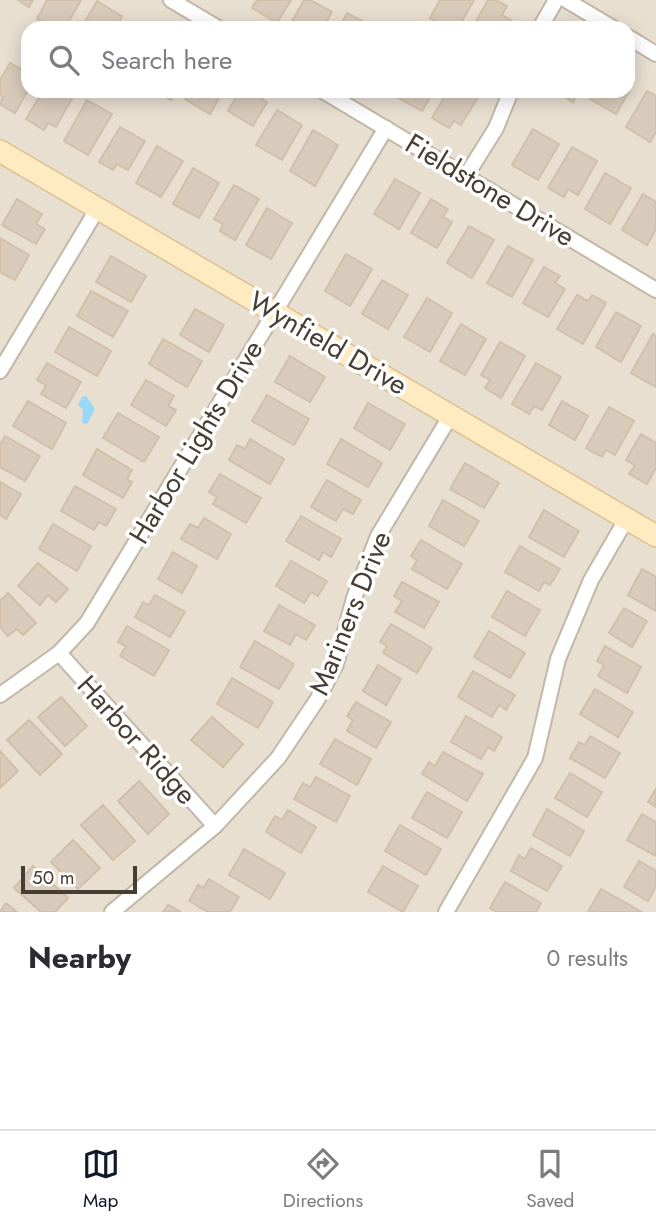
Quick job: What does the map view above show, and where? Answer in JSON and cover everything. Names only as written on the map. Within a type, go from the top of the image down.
[{"type":"street","points":[[171,0],[206,21]]},
{"type":"street","points":[[544,21],[556,0]]},
{"type":"street","points":[[566,0],[601,21]]},
{"type":"street","points":[[635,41],[656,54]]},
{"type":"street","name":"Fieldstone Drive","points":[[335,98],[656,290]]},
{"type":"street","points":[[466,176],[496,128],[508,98]]},
{"type":"street","name":"Harbor Lights Drive","points":[[0,695],[59,653],[87,623],[386,128]]},
{"type":"street","name":"Wynfield Drive","points":[[0,151],[656,536]]},
{"type":"street","points":[[0,371],[98,208]]},
{"type":"street","name":"Mariners Drive","points":[[112,912],[215,827],[278,758],[317,700],[336,664],[354,598],[378,536],[451,415]]},
{"type":"street","points":[[446,912],[535,758],[558,659],[591,580],[626,519]]},
{"type":"street","name":"Harbor Ridge","points":[[59,653],[215,827]]},
{"type":"shaded area","points":[[0,0],[656,0],[656,912],[0,912]]},
{"type":"water","points":[[86,396],[95,409],[88,423],[84,424],[83,410],[78,405],[82,397]]},
{"type":"building","points":[[18,0],[33,0],[29,7]]},
{"type":"building","points":[[47,0],[81,0],[69,21],[37,19]]},
{"type":"building","points":[[257,0],[291,0],[278,21],[252,8]]},
{"type":"building","points":[[304,0],[310,0],[332,12],[327,21],[292,21]]},
{"type":"building","points":[[440,0],[474,0],[462,21],[435,21],[430,18]]},
{"type":"building","points":[[488,0],[496,0],[507,6],[502,15],[511,20],[510,21],[476,21]]},
{"type":"building","points":[[97,1],[122,16],[119,21],[85,21]]},
{"type":"building","points":[[347,13],[362,21],[343,21]]},
{"type":"building","points":[[10,63],[21,69],[21,98],[23,98],[15,113],[0,104],[3,97],[0,95],[0,80]]},
{"type":"building","points":[[647,91],[656,96],[656,132],[650,142],[626,127]]},
{"type":"building","points":[[39,98],[72,98],[56,127],[48,123],[44,130],[26,119]]},
{"type":"building","points":[[186,98],[219,98],[210,114]]},
{"type":"building","points":[[236,98],[260,98],[267,102],[253,126],[228,111]]},
{"type":"building","points":[[399,98],[430,98],[422,111]]},
{"type":"building","points":[[444,98],[477,98],[461,125],[454,121],[449,128],[432,118]]},
{"type":"building","points":[[591,98],[625,98],[616,114]]},
{"type":"building","points":[[87,100],[112,114],[88,155],[64,141]]},
{"type":"building","points":[[277,110],[302,125],[282,160],[256,145]]},
{"type":"building","points":[[120,127],[145,141],[128,170],[117,164],[113,170],[99,162]]},
{"type":"building","points":[[533,129],[559,144],[538,180],[512,165]]},
{"type":"building","points":[[313,130],[338,145],[315,186],[290,171]]},
{"type":"building","points":[[157,146],[183,161],[161,197],[136,183]]},
{"type":"building","points":[[572,147],[597,161],[578,195],[568,189],[564,197],[548,188]]},
{"type":"building","points":[[193,168],[219,183],[199,218],[173,204]]},
{"type":"building","points":[[605,173],[631,188],[610,224],[585,209]]},
{"type":"building","points":[[395,179],[420,193],[399,229],[374,214]]},
{"type":"building","points":[[234,185],[259,199],[235,240],[220,231],[223,224],[214,219]]},
{"type":"building","points":[[643,194],[656,202],[656,229],[647,245],[622,230]]},
{"type":"building","points":[[17,199],[42,214],[36,224],[45,229],[36,244],[2,225]]},
{"type":"building","points":[[431,199],[448,209],[443,217],[452,222],[437,248],[411,233]]},
{"type":"building","points":[[267,208],[292,223],[271,259],[246,245]]},
{"type":"building","points":[[469,226],[494,240],[472,278],[447,263]]},
{"type":"building","points":[[0,238],[29,255],[15,280],[0,272]]},
{"type":"building","points":[[508,246],[533,260],[512,297],[487,283]]},
{"type":"building","points":[[346,254],[372,269],[350,306],[325,291]]},
{"type":"building","points":[[111,256],[146,276],[131,302],[96,282]]},
{"type":"building","points":[[544,267],[560,276],[555,283],[565,289],[548,317],[523,303]]},
{"type":"building","points":[[382,280],[408,295],[388,329],[362,314]]},
{"type":"building","points":[[91,291],[128,311],[113,337],[77,316]]},
{"type":"building","points":[[577,295],[588,301],[592,295],[606,303],[583,344],[557,329]]},
{"type":"building","points":[[427,298],[452,313],[430,352],[404,337]]},
{"type":"building","points":[[195,309],[224,325],[209,352],[180,335]]},
{"type":"building","points":[[616,312],[641,326],[621,362],[596,347]]},
{"type":"building","points":[[461,324],[486,339],[465,375],[440,361]]},
{"type":"building","points":[[69,327],[111,351],[97,376],[55,352]]},
{"type":"building","points":[[653,334],[656,336],[656,387],[631,373]]},
{"type":"building","points":[[163,339],[202,361],[187,387],[149,364]]},
{"type":"building","points":[[500,342],[525,356],[501,398],[485,388],[490,380],[481,375]]},
{"type":"building","points":[[290,356],[325,377],[310,402],[275,382]]},
{"type":"building","points":[[47,363],[81,382],[66,408],[41,394],[46,385],[37,380]]},
{"type":"building","points":[[536,363],[561,377],[542,410],[534,406],[529,414],[512,404]]},
{"type":"building","points":[[146,380],[174,396],[168,406],[176,410],[166,426],[131,405]]},
{"type":"building","points":[[267,395],[309,419],[294,445],[252,421]]},
{"type":"building","points":[[28,401],[66,423],[52,449],[13,426]]},
{"type":"building","points":[[562,401],[588,416],[575,440],[549,425]]},
{"type":"building","points":[[368,403],[405,424],[390,450],[354,428]]},
{"type":"building","points":[[609,407],[634,421],[615,455],[606,450],[602,457],[586,448]]},
{"type":"building","points":[[118,413],[159,437],[144,462],[103,438]]},
{"type":"building","points":[[641,434],[656,443],[656,468],[647,484],[629,474],[635,465],[626,460]]},
{"type":"building","points":[[5,436],[40,456],[25,481],[0,467],[0,445]]},
{"type":"building","points":[[250,439],[284,459],[270,484],[229,460],[237,445],[245,449]]},
{"type":"building","points":[[341,439],[382,463],[368,487],[327,464]]},
{"type":"building","points":[[97,449],[132,470],[127,479],[132,482],[123,498],[83,475]]},
{"type":"building","points":[[465,463],[499,483],[484,508],[450,489]]},
{"type":"building","points":[[220,474],[261,498],[246,523],[213,504],[217,497],[209,492]]},
{"type":"building","points":[[327,480],[361,500],[353,514],[343,509],[336,521],[311,507]]},
{"type":"building","points":[[0,482],[21,494],[6,519],[0,515]]},
{"type":"building","points":[[75,486],[116,509],[106,526],[99,522],[94,530],[61,511]]},
{"type":"building","points":[[443,500],[479,521],[464,546],[429,526]]},
{"type":"building","points":[[544,510],[579,531],[564,557],[529,537]]},
{"type":"building","points":[[301,516],[341,539],[331,557],[323,552],[319,560],[286,541]]},
{"type":"building","points":[[204,518],[231,534],[217,559],[181,539],[190,524],[198,528]]},
{"type":"building","points":[[53,524],[91,546],[77,571],[39,549]]},
{"type":"building","points":[[421,540],[462,564],[447,589],[412,569],[417,560],[411,556]]},
{"type":"building","points":[[520,546],[560,569],[550,585],[544,582],[539,591],[505,572]]},
{"type":"building","points":[[173,552],[197,566],[182,593],[158,579]]},
{"type":"building","points":[[291,561],[327,581],[318,596],[311,592],[304,603],[276,586]]},
{"type":"building","points":[[38,563],[68,589],[56,602],[48,595],[40,605],[18,586]]},
{"type":"building","points":[[642,569],[656,577],[656,611],[628,595]]},
{"type":"building","points":[[402,582],[439,602],[424,628],[395,612],[402,601],[394,596]]},
{"type":"building","points":[[507,591],[540,610],[525,636],[492,617]]},
{"type":"building","points":[[8,593],[36,623],[23,635],[17,629],[8,636],[0,627],[0,601]]},
{"type":"building","points":[[155,595],[185,612],[170,637],[135,617],[143,602],[149,605]]},
{"type":"building","points":[[279,605],[315,625],[306,640],[296,634],[290,645],[264,631]]},
{"type":"building","points":[[624,608],[647,621],[632,647],[609,633]]},
{"type":"building","points":[[391,624],[432,648],[417,673],[383,653],[387,646],[380,642]]},
{"type":"building","points":[[127,626],[169,650],[154,676],[120,656],[126,646],[118,642]]},
{"type":"building","points":[[489,631],[525,653],[510,678],[474,657]]},
{"type":"building","points":[[255,641],[294,664],[279,689],[240,667]]},
{"type":"building","points":[[605,646],[641,667],[627,693],[598,676],[604,665],[597,661]]},
{"type":"building","points":[[378,665],[401,679],[386,705],[363,691]]},
{"type":"building","points":[[473,671],[515,695],[506,710],[499,705],[492,717],[458,697]]},
{"type":"building","points":[[232,678],[273,702],[258,728],[217,704]]},
{"type":"building","points":[[595,689],[633,712],[618,737],[580,714]]},
{"type":"building","points":[[61,697],[87,726],[65,746],[38,717]]},
{"type":"building","points":[[356,702],[391,722],[376,748],[347,731],[353,720],[347,716]]},
{"type":"building","points":[[466,716],[502,737],[494,751],[488,747],[481,759],[451,742]]},
{"type":"building","points":[[212,717],[243,744],[223,767],[191,740]]},
{"type":"building","points":[[29,720],[62,754],[40,775],[7,740]]},
{"type":"building","points":[[590,736],[620,753],[605,778],[570,758],[579,742],[585,745]]},
{"type":"building","points":[[335,739],[371,759],[357,785],[320,764]]},
{"type":"building","points":[[0,751],[18,771],[0,788]]},
{"type":"building","points":[[443,752],[483,774],[467,801],[422,774],[429,762],[435,766]]},
{"type":"building","points":[[570,773],[602,792],[587,817],[555,798]]},
{"type":"building","points":[[316,777],[350,796],[336,822],[294,799],[303,783],[310,787]]},
{"type":"building","points":[[139,781],[169,814],[148,834],[118,801]]},
{"type":"building","points":[[656,789],[656,807],[648,802]]},
{"type":"building","points":[[427,792],[462,812],[447,838],[412,818]]},
{"type":"building","points":[[103,805],[135,841],[113,860],[81,825]]},
{"type":"building","points":[[547,809],[584,831],[570,856],[533,835]]},
{"type":"building","points":[[288,810],[316,827],[301,853],[266,832],[275,816],[282,820]]},
{"type":"building","points":[[642,814],[656,822],[656,856],[627,840]]},
{"type":"building","points":[[400,825],[441,849],[426,875],[385,851]]},
{"type":"building","points":[[73,840],[100,868],[78,889],[51,862]]},
{"type":"building","points":[[531,848],[562,866],[547,891],[511,871],[519,855],[525,859]]},
{"type":"building","points":[[244,849],[285,873],[270,899],[229,875]]},
{"type":"building","points":[[639,861],[656,871],[656,886],[648,901],[624,887]]},
{"type":"building","points":[[33,866],[68,898],[55,912],[41,912],[14,888]]},
{"type":"building","points":[[383,866],[418,886],[403,912],[368,892]]},
{"type":"building","points":[[209,879],[239,897],[230,912],[208,912],[189,901],[198,885],[203,888]]},
{"type":"building","points":[[505,882],[541,903],[536,912],[497,912],[490,908]]},
{"type":"building","points":[[601,889],[642,912],[588,912]]},
{"type":"building","points":[[6,903],[17,912],[0,912]]},
{"type":"building","points":[[168,905],[181,912],[163,912]]}]
